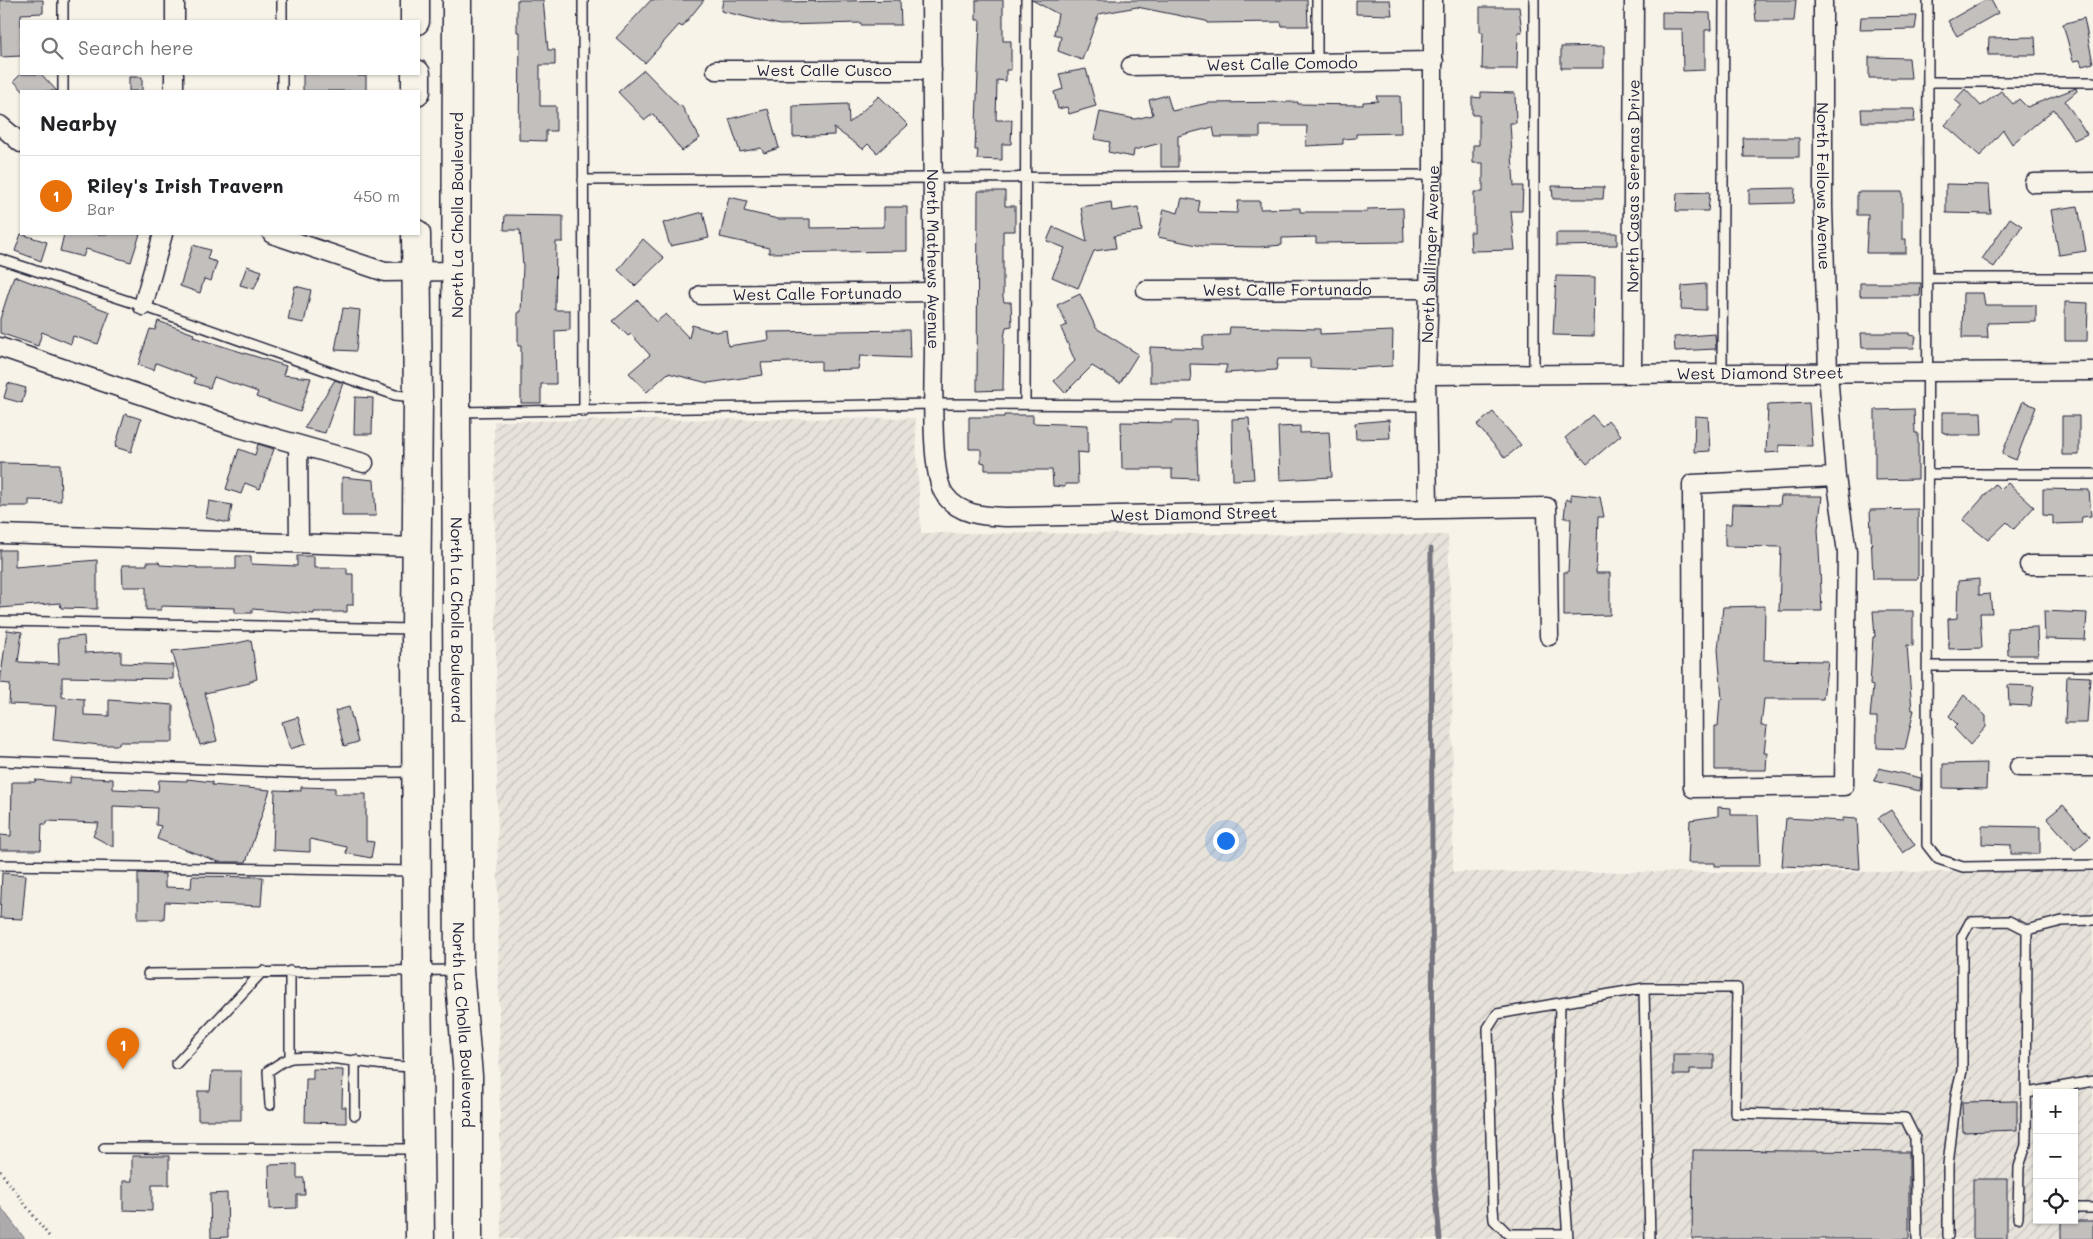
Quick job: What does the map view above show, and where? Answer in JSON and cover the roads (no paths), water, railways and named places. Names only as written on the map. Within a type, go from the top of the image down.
[{"type":"main road","points":[[415,0],[415,20]]},
{"type":"main road","name":"North La Cholla Boulevard","points":[[457,0],[456,412],[459,970],[468,1076],[468,1239]]},
{"type":"main road","points":[[416,75],[416,90]]},
{"type":"main road","points":[[416,235],[418,398],[416,629],[418,1150],[422,1203],[420,1239]]},
{"type":"street","points":[[175,0],[175,20]]},
{"type":"street","name":"North Mathews Avenue","points":[[931,0],[934,404],[937,475],[944,494],[961,510]]},
{"type":"street","name":"North Sullinger Avenue","points":[[1428,508],[1426,375],[1433,175],[1433,0]]},
{"type":"street","name":"North Casas Serenas Drive","points":[[1632,374],[1634,0]]},
{"type":"street","name":"North Fellows Avenue","points":[[1823,0],[1823,206],[1828,372],[1836,477],[1847,552],[1844,786],[1693,788],[1692,484],[1836,477]]},
{"type":"street","name":"West Calle Comodo","points":[[1131,66],[1316,65],[1434,61]]},
{"type":"street","name":"West Calle Cusco","points":[[716,70],[932,70]]},
{"type":"street","points":[[174,75],[174,90]]},
{"type":"street","points":[[0,125],[20,142]]},
{"type":"street","points":[[2034,183],[2093,182]]},
{"type":"street","points":[[143,306],[163,235]]},
{"type":"street","points":[[275,235],[386,272],[456,271]]},
{"type":"street","name":"West Calle Fortunado","points":[[1146,290],[1429,289]]},
{"type":"street","name":"West Calle Fortunado","points":[[701,295],[933,292]]},
{"type":"street","points":[[0,347],[298,446],[364,463]]},
{"type":"street","name":"West Diamond Street","points":[[1426,375],[2093,371]]},
{"type":"street","points":[[298,446],[300,542]]},
{"type":"street","name":"West Diamond Street","points":[[961,510],[981,515],[1006,517],[1547,507],[1549,636]]},
{"type":"street","points":[[0,534],[417,547]]},
{"type":"street","points":[[2029,565],[2093,565]]},
{"type":"street","points":[[2019,768],[2093,767]]},
{"type":"lane","points":[[63,0],[63,20]]},
{"type":"lane","points":[[282,0],[282,20]]},
{"type":"lane","points":[[583,0],[584,412]]},
{"type":"lane","points":[[1025,403],[1026,0]]},
{"type":"lane","points":[[1316,0],[1316,65]]},
{"type":"lane","points":[[1534,0],[1534,374]]},
{"type":"lane","points":[[1722,373],[1724,0]]},
{"type":"lane","points":[[1928,0],[1930,372],[1927,845],[1938,859],[1963,867],[2093,865]]},
{"type":"lane","points":[[63,75],[63,90]]},
{"type":"lane","points":[[282,75],[282,90]]},
{"type":"lane","points":[[1928,82],[2093,82]]},
{"type":"lane","points":[[584,180],[1433,175]]},
{"type":"lane","points":[[0,259],[143,306],[395,395],[418,398]]},
{"type":"lane","points":[[1929,278],[2093,278]]},
{"type":"lane","points":[[456,412],[584,412],[1025,403],[1426,406]]},
{"type":"lane","points":[[1929,474],[2093,474]]},
{"type":"lane","points":[[0,621],[416,629]]},
{"type":"lane","points":[[1928,666],[2093,666]]},
{"type":"lane","points":[[0,761],[300,773],[416,772]]},
{"type":"lane","points":[[0,865],[417,871]]},
{"type":"lane","points":[[1948,1236],[1948,1165],[1956,1095],[1962,1071],[1962,937],[1970,922],[2009,921],[2027,930],[2062,921],[2093,920]]},
{"type":"lane","points":[[2018,1218],[2019,1167],[2026,1145],[2027,930]]},
{"type":"lane","points":[[148,974],[417,969],[459,970]]},
{"type":"lane","points":[[176,1064],[263,971]]},
{"type":"lane","points":[[290,971],[290,1058]]},
{"type":"lane","points":[[1560,1003],[1558,1094],[1568,1236],[1508,1234],[1494,1220],[1492,1208],[1488,1028],[1497,1014],[1644,988],[1737,988],[1735,1114],[1905,1118],[1915,1138],[1917,1239]]},
{"type":"lane","points":[[1644,988],[1650,1239]]},
{"type":"lane","points":[[270,1106],[268,1071],[290,1058],[355,1060],[392,1066],[418,1067]]},
{"type":"lane","points":[[355,1060],[355,1115]]},
{"type":"lane","points":[[2027,1093],[2093,1081]]},
{"type":"lane","points":[[104,1148],[418,1150]]},
{"type":"lane","points":[[2078,1208],[2093,1208]]},
{"type":"waterway","points":[[1431,549],[1433,1165],[1440,1239]]},
{"type":"place","name":"Riley's Irish Travern","points":[[123,1069]]}]
